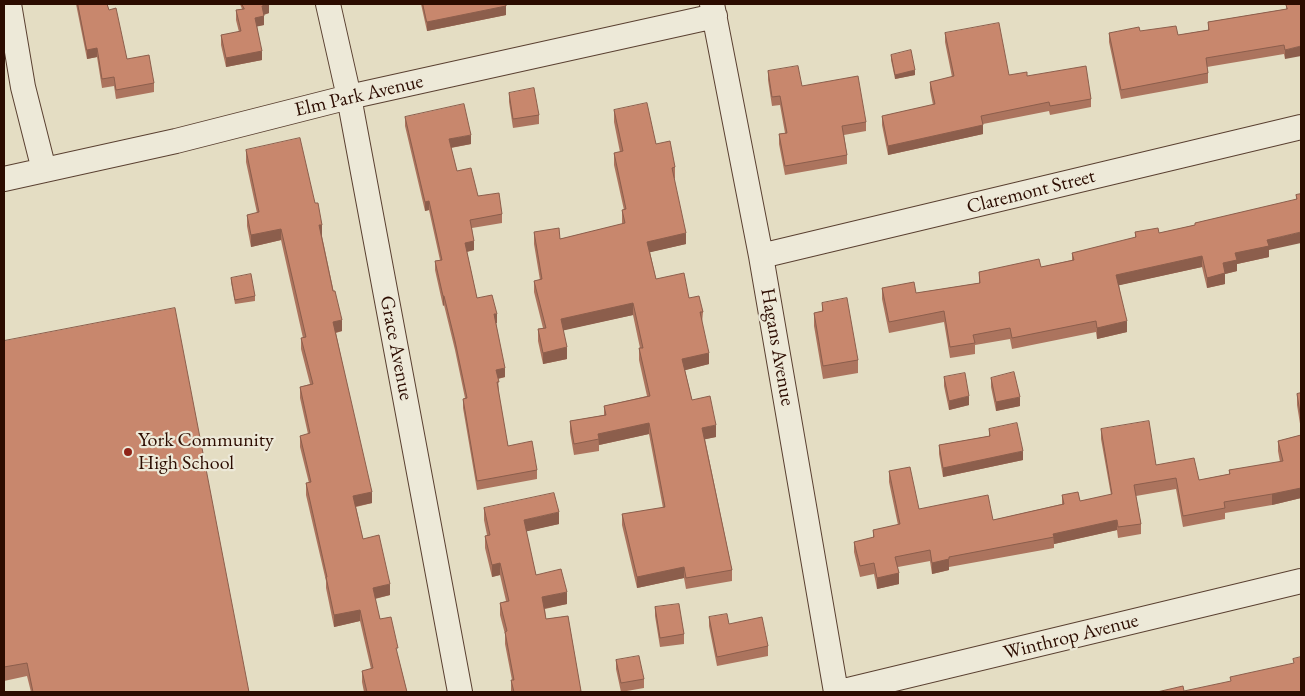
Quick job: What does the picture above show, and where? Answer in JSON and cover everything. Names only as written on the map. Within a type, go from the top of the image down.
[{"type":"street","points":[[8,4],[23,87],[44,170]]},
{"type":"street","name":"Grace Avenue","points":[[328,4],[349,97],[460,692]]},
{"type":"street","name":"Elm Park Avenue","points":[[4,179],[176,141],[349,97],[714,10]]},
{"type":"street","name":"Hagans Avenue","points":[[714,10],[762,256],[838,692]]},
{"type":"street","name":"Claremont Street","points":[[762,256],[1301,127]]},
{"type":"street","name":"Winthrop Avenue","points":[[838,692],[1301,581]]},
{"type":"building","points":[[78,4],[107,4],[109,10],[116,8],[127,59],[149,55],[154,83],[116,90],[114,77],[102,79],[97,48],[87,50]]},
{"type":"building","points":[[242,4],[269,4],[262,6],[264,16],[255,18],[262,51],[226,58],[221,35],[241,31],[236,10],[244,9]]},
{"type":"building","points":[[423,4],[506,4],[506,6],[427,22]]},
{"type":"building","points":[[1286,4],[1301,4],[1301,46],[1285,50],[1284,45],[1206,58],[1208,73],[1121,90],[1109,33],[1139,27],[1140,31],[1176,26],[1178,35],[1209,30],[1208,22],[1287,9]]},
{"type":"building","points":[[999,23],[1009,75],[1027,72],[1027,76],[1086,66],[1091,99],[1050,106],[1049,102],[981,116],[983,125],[888,146],[882,116],[935,104],[930,82],[954,76],[945,33]]},
{"type":"building","points":[[911,50],[915,70],[895,75],[891,55]]},
{"type":"building","points":[[798,66],[802,86],[858,76],[866,122],[842,126],[847,155],[785,166],[779,134],[787,133],[780,96],[772,97],[768,71]]},
{"type":"building","points":[[534,88],[539,115],[513,119],[509,93]]},
{"type":"building","points":[[647,103],[656,144],[670,141],[675,167],[672,168],[686,233],[647,242],[656,279],[684,273],[689,298],[699,296],[703,312],[700,312],[709,353],[682,359],[692,400],[710,396],[716,425],[702,428],[732,570],[686,578],[684,567],[637,577],[622,514],[665,507],[649,423],[598,434],[599,439],[574,444],[570,421],[606,415],[604,406],[650,396],[639,348],[643,348],[633,303],[561,319],[567,347],[543,353],[538,329],[546,328],[534,281],[542,279],[534,232],[559,228],[560,239],[625,223],[622,210],[626,209],[614,153],[623,151],[614,110]]},
{"type":"building","points":[[464,104],[471,135],[449,139],[457,171],[471,168],[478,196],[499,193],[502,214],[470,220],[474,241],[465,243],[477,298],[492,295],[497,314],[494,314],[505,368],[496,370],[499,382],[497,382],[508,446],[532,441],[537,470],[477,481],[463,399],[467,398],[435,261],[442,260],[429,201],[425,202],[405,117]]},
{"type":"building","points":[[300,138],[315,203],[318,203],[322,225],[319,225],[333,291],[335,291],[342,320],[333,322],[372,492],[353,496],[363,539],[379,535],[390,584],[373,588],[380,619],[391,617],[398,648],[396,648],[407,692],[367,692],[362,671],[373,668],[360,610],[334,615],[306,483],[311,482],[300,436],[310,433],[300,387],[313,384],[301,338],[306,337],[281,229],[251,235],[247,215],[259,212],[246,150]]},
{"type":"building","points":[[1301,194],[1301,232],[1267,240],[1269,246],[1235,253],[1237,260],[1223,263],[1225,273],[1207,278],[1202,256],[1116,275],[1127,321],[1097,328],[1096,321],[1012,338],[1010,328],[973,335],[975,343],[950,347],[944,311],[889,322],[882,288],[914,282],[916,293],[980,283],[979,272],[1039,259],[1041,267],[1074,260],[1072,253],[1136,237],[1135,232],[1158,228],[1159,233],[1195,225],[1195,223],[1297,199],[1296,195]]},
{"type":"building","points":[[251,274],[255,296],[235,300],[231,278]]},
{"type":"building","points":[[847,298],[858,360],[823,366],[814,313],[823,311],[822,303]]},
{"type":"building","name":"York Community High School","points":[[175,308],[249,692],[33,692],[27,663],[4,667],[4,341]]},
{"type":"building","points":[[1014,372],[1020,397],[996,402],[991,378]]},
{"type":"building","points":[[965,373],[969,396],[949,401],[944,377]]},
{"type":"building","points":[[1301,393],[1301,419],[1297,394]]},
{"type":"building","points":[[1149,421],[1156,465],[1194,458],[1199,480],[1230,474],[1229,470],[1283,461],[1278,441],[1301,435],[1301,488],[1224,502],[1225,508],[1183,516],[1176,478],[1134,485],[1141,524],[1118,527],[1117,520],[1053,534],[1054,537],[949,557],[949,559],[932,563],[930,550],[895,557],[899,573],[877,578],[874,563],[860,566],[854,542],[874,537],[873,530],[900,524],[889,471],[910,467],[919,509],[988,495],[993,520],[1064,504],[1062,495],[1078,492],[1080,501],[1112,494],[1101,429]]},
{"type":"building","points":[[1017,423],[1023,451],[943,468],[939,445],[990,436],[989,429]]},
{"type":"building","points":[[554,493],[559,512],[524,520],[536,575],[561,569],[567,592],[542,597],[546,619],[568,616],[581,691],[514,692],[511,680],[514,680],[505,632],[507,631],[500,603],[509,601],[500,563],[492,565],[485,536],[490,535],[484,508]]},
{"type":"building","points":[[679,604],[684,634],[660,638],[655,607]]},
{"type":"building","points":[[727,614],[729,624],[762,617],[768,646],[717,657],[709,617]]},
{"type":"building","points":[[639,656],[644,679],[621,683],[616,660]]},
{"type":"building","points":[[1301,657],[1301,692],[1157,692],[1183,686],[1184,691],[1231,681],[1230,677],[1294,663],[1293,659]]},
{"type":"place","name":"York Community High School","points":[[128,452]]}]
